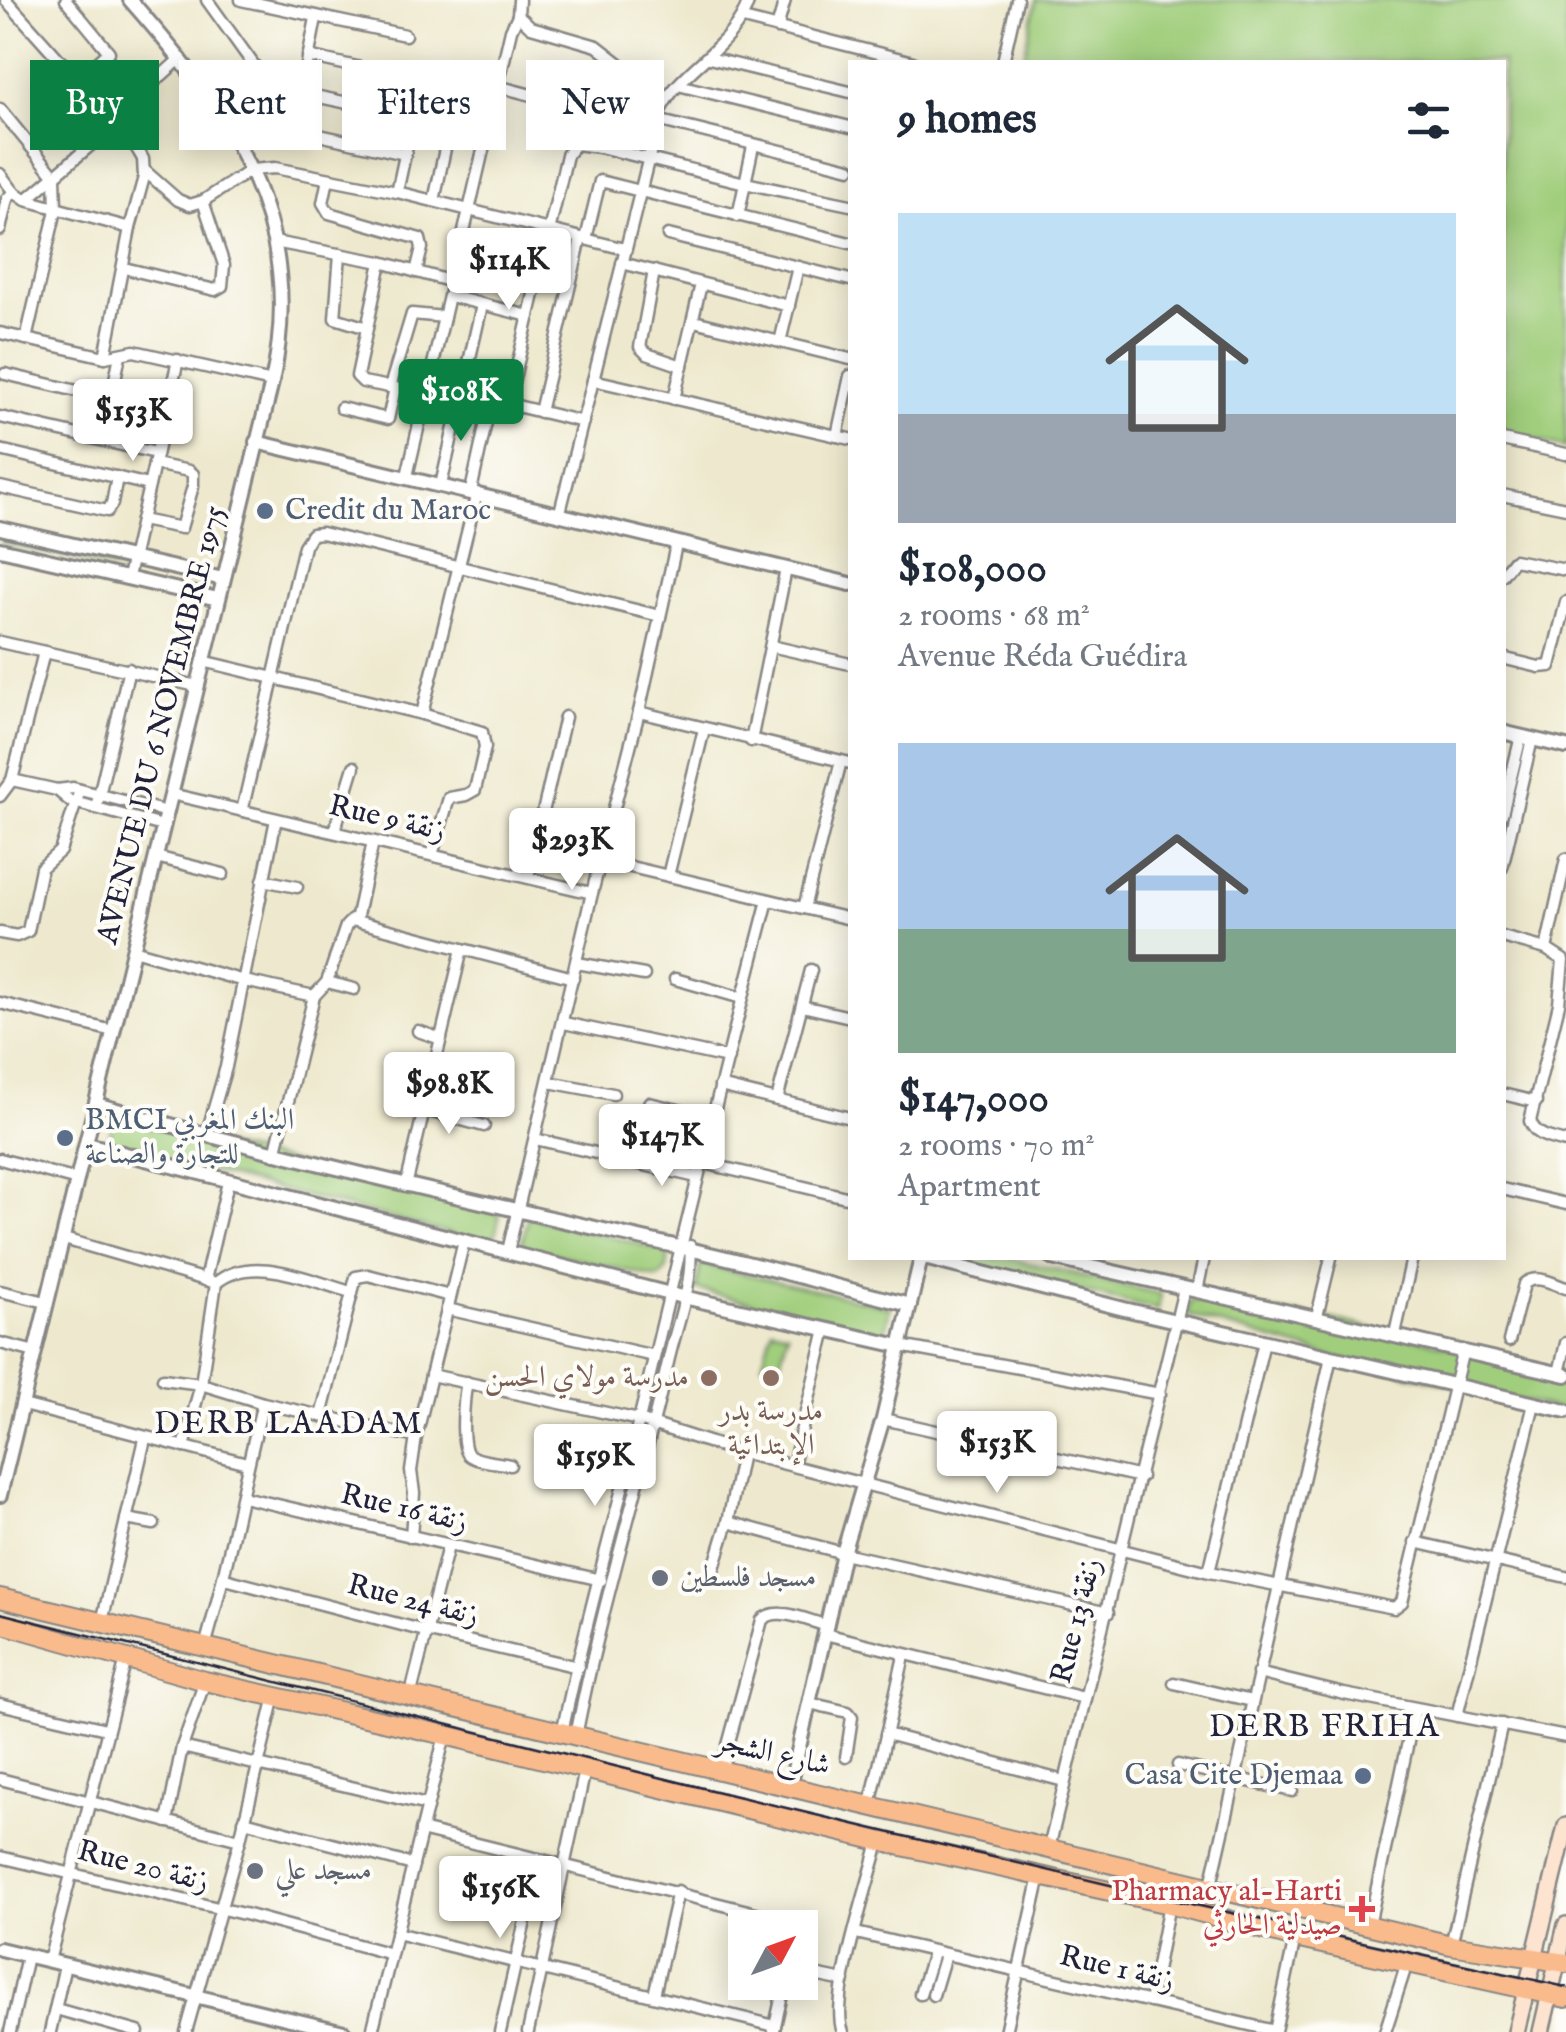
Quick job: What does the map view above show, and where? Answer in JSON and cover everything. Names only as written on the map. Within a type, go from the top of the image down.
[{"type":"main road","name":"شارع الشجر","points":[[0,1598],[1451,1945],[1562,1962]]},
{"type":"main road","name":"شارع الشجر","points":[[0,1623],[204,1681],[879,1841],[1168,1904],[1294,1938],[1558,1996]]},
{"type":"main road","points":[[1516,2032],[1566,1826]]},
{"type":"main road","points":[[1541,2032],[1558,1996],[1566,1925]]},
{"type":"street","points":[[6,0],[59,60]]},
{"type":"street","points":[[66,0],[109,52],[100,60]]},
{"type":"street","name":"AVENUE DU 6 NOVEMBRE 1975","points":[[0,1494],[272,382],[282,314],[274,242],[251,170],[216,104],[130,0]]},
{"type":"street","points":[[207,0],[249,60]]},
{"type":"street","points":[[241,0],[405,35]]},
{"type":"street","points":[[503,60],[519,0]]},
{"type":"street","points":[[664,104],[743,18],[749,0]]},
{"type":"street","points":[[777,28],[785,0]]},
{"type":"street","points":[[1004,60],[1016,0]]},
{"type":"street","points":[[518,15],[531,27],[597,46],[666,100]]},
{"type":"street","points":[[307,60],[316,18]]},
{"type":"street","points":[[743,18],[905,60]]},
{"type":"street","points":[[308,56],[342,63]]},
{"type":"street","points":[[159,79],[181,58]]},
{"type":"street","points":[[709,58],[848,92]]},
{"type":"street","points":[[678,85],[848,127]]},
{"type":"street","points":[[0,110],[55,176],[56,210],[26,338]]},
{"type":"street","points":[[664,122],[848,168]]},
{"type":"street","points":[[322,136],[405,154]]},
{"type":"street","points":[[738,216],[753,146]]},
{"type":"street","points":[[26,200],[83,150]]},
{"type":"street","points":[[137,150],[144,170],[178,200],[190,205],[203,201],[251,170],[275,168],[397,192],[625,248]]},
{"type":"street","points":[[397,192],[406,150]]},
{"type":"street","points":[[434,201],[445,150]]},
{"type":"street","points":[[407,476],[482,150]]},
{"type":"street","points":[[508,404],[569,150]]},
{"type":"street","points":[[613,150],[745,184],[848,204]]},
{"type":"street","points":[[560,512],[650,150]]},
{"type":"street","points":[[105,357],[144,170]]},
{"type":"street","points":[[0,174],[7,196],[0,230]]},
{"type":"street","points":[[328,179],[323,202],[329,213],[420,239],[422,248],[416,272]]},
{"type":"street","points":[[540,412],[600,181],[848,243]]},
{"type":"street","points":[[7,196],[130,228]]},
{"type":"street","points":[[124,268],[214,290],[222,286],[225,280],[221,254],[203,201]]},
{"type":"street","points":[[668,235],[848,280]]},
{"type":"street","points":[[274,242],[381,262],[453,282]]},
{"type":"street","points":[[340,254],[335,318],[367,328]]},
{"type":"street","points":[[381,262],[359,379],[426,394]]},
{"type":"street","points":[[622,263],[789,306]]},
{"type":"street","points":[[780,342],[798,267]]},
{"type":"street","points":[[654,272],[641,350],[682,366]]},
{"type":"street","points":[[674,399],[701,284]]},
{"type":"street","points":[[450,296],[529,316]]},
{"type":"street","points":[[441,484],[482,305]]},
{"type":"street","points":[[341,408],[388,419],[392,387],[412,314],[444,317]]},
{"type":"street","points":[[694,321],[848,359]]},
{"type":"street","points":[[0,332],[105,357],[134,351],[272,382]]},
{"type":"street","points":[[110,399],[120,356]]},
{"type":"street","points":[[128,577],[178,360]]},
{"type":"street","points":[[5,374],[128,403]]},
{"type":"street","points":[[593,380],[848,439]]},
{"type":"street","points":[[422,714],[458,567],[492,400],[490,391],[464,384]]},
{"type":"street","points":[[836,436],[848,385]]},
{"type":"street","points":[[492,400],[582,422]]},
{"type":"street","points":[[0,416],[189,471],[194,480],[182,526],[141,520]]},
{"type":"street","points":[[1506,441],[1566,454]]},
{"type":"street","points":[[256,442],[848,584]]},
{"type":"street","points":[[0,450],[149,485]]},
{"type":"street","points":[[0,488],[107,511],[117,477]]},
{"type":"street","points":[[1506,495],[1566,508]]},
{"type":"street","points":[[0,528],[223,579]]},
{"type":"street","points":[[242,811],[304,546],[312,534],[322,532],[660,616]]},
{"type":"street","points":[[508,1251],[676,544]]},
{"type":"street","points":[[0,549],[218,600]]},
{"type":"street","points":[[1506,567],[1514,560],[1566,570]]},
{"type":"street","points":[[751,741],[786,568]]},
{"type":"street","points":[[1506,659],[1539,668],[1550,666],[1566,602]]},
{"type":"street","points":[[0,642],[197,686]]},
{"type":"street","points":[[771,646],[848,664]]},
{"type":"street","points":[[0,796],[12,780],[44,652]]},
{"type":"street","points":[[203,660],[476,728],[485,740],[475,790],[466,796],[449,798],[432,855]]},
{"type":"street","points":[[96,808],[128,669]]},
{"type":"street","points":[[639,712],[846,762],[804,908]]},
{"type":"street","points":[[528,877],[565,717]]},
{"type":"street","points":[[668,876],[704,729]]},
{"type":"street","points":[[1506,733],[1566,746]]},
{"type":"street","points":[[1506,802],[1527,737]]},
{"type":"street","points":[[1506,847],[1527,737]]},
{"type":"street","points":[[334,832],[354,767]]},
{"type":"street","points":[[12,780],[57,790],[80,790],[165,819]]},
{"type":"street","points":[[57,790],[96,808],[165,819]]},
{"type":"street","points":[[0,933],[18,936],[28,930],[41,868],[60,851],[80,790]]},
{"type":"street","name":"Rue 9 زنقة","points":[[171,794],[592,893]]},
{"type":"street","points":[[206,1136],[244,981],[276,819]]},
{"type":"street","points":[[275,1154],[314,996],[327,982],[346,926],[356,920],[374,842]]},
{"type":"street","points":[[156,857],[223,874]]},
{"type":"street","points":[[1546,949],[1566,859]]},
{"type":"street","points":[[601,860],[848,919]]},
{"type":"street","points":[[263,880],[297,887]]},
{"type":"street","points":[[569,1734],[654,1425],[700,1162],[768,900]]},
{"type":"street","points":[[1553,915],[1566,918]]},
{"type":"street","points":[[356,920],[574,978]]},
{"type":"street","points":[[1506,939],[1546,949],[1563,960],[1563,1004],[1530,1121],[1533,1130],[1542,1136],[1566,1142]]},
{"type":"street","points":[[406,1186],[462,949]]},
{"type":"street","points":[[133,950],[314,996]]},
{"type":"street","points":[[577,963],[644,974]]},
{"type":"street","points":[[777,1100],[811,970]]},
{"type":"street","points":[[675,979],[742,998]]},
{"type":"street","points":[[327,982],[354,989]]},
{"type":"street","points":[[0,1003],[114,1031]]},
{"type":"street","points":[[802,1006],[848,1017]]},
{"type":"street","points":[[564,1023],[728,1058]]},
{"type":"street","points":[[418,1031],[441,1039]]},
{"type":"street","points":[[550,1082],[613,1094]]},
{"type":"street","points":[[720,1086],[848,1118]]},
{"type":"street","points":[[1506,1095],[1536,1102]]},
{"type":"street","points":[[96,1104],[406,1186],[686,1244],[910,1306]]},
{"type":"street","points":[[650,1104],[712,1118]]},
{"type":"street","points":[[424,1110],[484,1126]]},
{"type":"street","points":[[535,1140],[596,1154]]},
{"type":"street","points":[[86,1144],[677,1295],[900,1346],[1160,1394]]},
{"type":"street","points":[[0,1159],[77,1180]]},
{"type":"street","points":[[700,1162],[848,1198]]},
{"type":"street","points":[[635,1163],[697,1177]]},
{"type":"street","points":[[184,1447],[201,1384],[211,1281],[228,1182]]},
{"type":"street","points":[[1506,1190],[1566,1204]]},
{"type":"street","points":[[64,1239],[211,1281],[239,1269],[282,1272],[352,1286]]},
{"type":"street","points":[[411,1537],[411,1471],[416,1437],[464,1241]]},
{"type":"street","points":[[790,1786],[844,1553],[922,1260]]},
{"type":"street","points":[[931,1260],[1178,1322],[1566,1411]]},
{"type":"street","points":[[1065,1260],[1563,1374],[1566,1343]]},
{"type":"street","name":"Rue 13 زنقة","points":[[1049,1848],[1178,1322],[1203,1260]]},
{"type":"street","points":[[1317,1316],[1331,1260]]},
{"type":"street","points":[[1395,1334],[1412,1260]]},
{"type":"street","points":[[321,1416],[352,1286],[368,1275],[450,1296]]},
{"type":"street","points":[[1509,1340],[1528,1280],[1534,1278],[1566,1288]]},
{"type":"street","points":[[0,1291],[46,1302]]},
{"type":"street","points":[[569,1734],[576,1666],[654,1356],[677,1295]]},
{"type":"street","points":[[447,1309],[654,1356]]},
{"type":"street","points":[[793,1465],[826,1329]]},
{"type":"street","points":[[1209,1572],[1264,1342]]},
{"type":"street","points":[[0,1343],[35,1352]]},
{"type":"street","points":[[432,1375],[640,1420],[742,1452],[1209,1572],[1394,1608],[1402,1602],[1463,1350]]},
{"type":"street","points":[[1211,1885],[1331,1357]]},
{"type":"street","points":[[163,1379],[201,1384],[263,1403],[416,1437]]},
{"type":"street","points":[[467,1382],[462,1406],[464,1450],[470,1456],[510,1465]]},
{"type":"street","points":[[205,1646],[225,1579],[263,1403]]},
{"type":"street","points":[[1458,1716],[1534,1404]]},
{"type":"street","points":[[22,1405],[247,1463]]},
{"type":"street","points":[[883,1418],[1140,1477]]},
{"type":"street","points":[[102,1622],[146,1439]]},
{"type":"street","points":[[714,1568],[742,1452]]},
{"type":"street","name":"Rue 16 زنقة","points":[[242,1497],[612,1582]]},
{"type":"street","points":[[126,1519],[154,1524]]},
{"type":"street","points":[[728,1522],[844,1553],[1108,1613]]},
{"type":"street","points":[[1415,1542],[1566,1577]]},
{"type":"street","points":[[410,1697],[448,1546]]},
{"type":"street","name":"Rue 24 زنقة","points":[[225,1579],[589,1670]]},
{"type":"street","points":[[721,1771],[766,1614],[776,1612],[904,1656],[1084,1698]]},
{"type":"street","points":[[870,1806],[904,1656]]},
{"type":"street","points":[[49,1961],[126,1659]]},
{"type":"street","points":[[1258,1673],[1566,1737]]},
{"type":"street","points":[[167,1822],[182,1747],[204,1681]]},
{"type":"street","points":[[1174,1682],[1252,1701]]},
{"type":"street","points":[[186,2032],[240,1840],[275,1696]]},
{"type":"street","points":[[809,1703],[848,1712],[852,1717],[846,1757]]},
{"type":"street","points":[[0,1704],[106,1729]]},
{"type":"street","points":[[1369,1925],[1415,1708]]},
{"type":"street","points":[[1451,1945],[1502,1724]]},
{"type":"street","points":[[886,1734],[1064,1780]]},
{"type":"street","points":[[372,2032],[445,1736]]},
{"type":"street","points":[[182,1747],[427,1805]]},
{"type":"street","points":[[1178,1765],[1292,1791]]},
{"type":"street","points":[[528,2032],[585,1770]]},
{"type":"street","points":[[0,1779],[240,1840]]},
{"type":"street","points":[[244,1821],[413,1865]]},
{"type":"street","points":[[422,1830],[746,1910]]},
{"type":"street","points":[[843,2032],[839,2015],[844,1982],[879,1841]]},
{"type":"street","name":"Rue 20 زنقة","points":[[0,1857],[391,1954]]},
{"type":"street","points":[[500,2032],[539,1858]]},
{"type":"street","points":[[1005,2032],[1040,1876]]},
{"type":"street","points":[[654,1995],[678,1891]]},
{"type":"street","points":[[1150,2002],[1168,1904]]},
{"type":"street","points":[[396,1933],[541,1966],[774,2029],[781,2000]]},
{"type":"street","name":"Rue 1 زنقة","points":[[856,1934],[1275,2031],[1294,1938]]},
{"type":"street","points":[[1,1954],[27,1956],[195,1996],[294,2026],[344,2032]]},
{"type":"street","points":[[920,1994],[939,1954]]},
{"type":"street","points":[[933,1995],[939,1954]]},
{"type":"street","points":[[10,2032],[27,1956]]},
{"type":"street","points":[[1385,2032],[1407,1963]]},
{"type":"street","points":[[50,2032],[65,1965]]},
{"type":"street","points":[[818,1976],[844,1982]]},
{"type":"street","points":[[56,2009],[138,2032]]},
{"type":"green space","points":[[1036,0],[1566,0],[1566,448],[1506,433],[1506,60],[1023,60]]},
{"type":"green space","points":[[0,532],[123,561],[126,567],[123,571],[0,543]]},
{"type":"green space","points":[[113,1118],[500,1214],[493,1245],[108,1145]]},
{"type":"green space","points":[[528,1217],[664,1250],[669,1255],[667,1269],[658,1278],[521,1246]]},
{"type":"green space","points":[[952,1260],[1016,1260],[1161,1294],[1158,1310]]},
{"type":"green space","points":[[701,1264],[890,1307],[884,1336],[696,1289]]},
{"type":"green space","points":[[1191,1300],[1342,1321],[1566,1374],[1566,1411],[1331,1357],[1187,1315]]},
{"type":"green space","points":[[772,1328],[788,1332],[779,1367],[762,1363]]},
{"type":"tram line","points":[[0,1613],[707,1789],[1173,1900],[1566,1987]]},
{"type":"place","name":"Credit du Maroc","points":[[265,511]]},
{"type":"place","name":"BMCI البنك المغربي للتجارة والصناعة","points":[[65,1138]]},
{"type":"place","name":"مدرسة مولاي الحسن","points":[[709,1378]]},
{"type":"place","name":"مدرسة بدر الإبتدائية","points":[[771,1378]]},
{"type":"place","name":"مسجد فلسطين","points":[[660,1578]]},
{"type":"place","name":"Casa Cite Djemaa","points":[[1363,1776]]},
{"type":"place","name":"مسجد علي","points":[[255,1871]]},
{"type":"place","name":"Pharmacy al-Harti صيدلية الحارثي","points":[[1362,1909]]},
{"type":"district","name":"DERB LAADAM","points":[[289,1424]]},
{"type":"district","name":"DERB FRIHA","points":[[1325,1727]]}]
